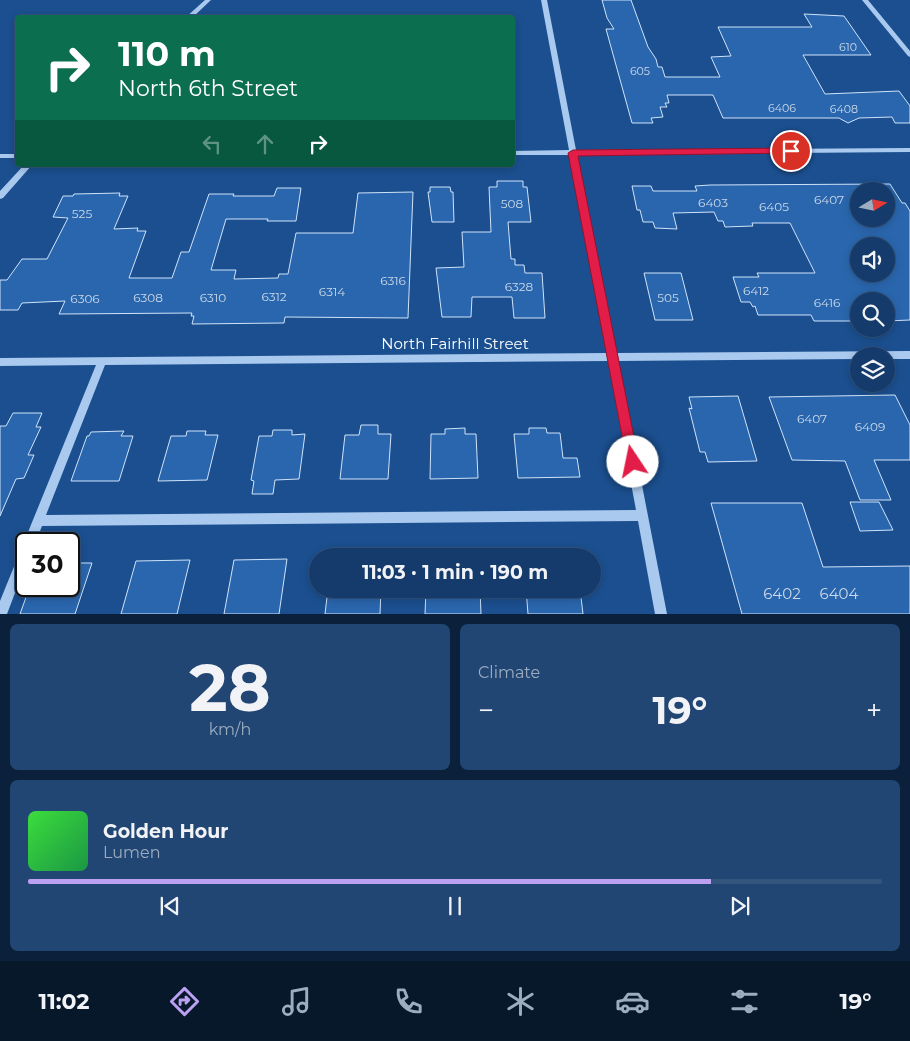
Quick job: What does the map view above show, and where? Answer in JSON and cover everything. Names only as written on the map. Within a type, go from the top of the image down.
[{"type":"street","points":[[191,15],[208,0]]},
{"type":"street","points":[[544,0],[661,614]]},
{"type":"street","points":[[865,0],[910,55]]},
{"type":"street","points":[[515,153],[910,150]]},
{"type":"street","points":[[0,156],[15,156]]},
{"type":"street","points":[[0,196],[26,167]]},
{"type":"street","name":"North Fairhill Street","points":[[0,362],[910,355]]},
{"type":"street","points":[[34,532],[102,361]]},
{"type":"street","points":[[38,521],[643,515]]},
{"type":"street","points":[[1,614],[15,578]]},
{"type":"building","points":[[602,0],[631,0],[648,47],[656,59],[658,67],[662,67],[665,77],[720,77],[711,57],[731,56],[718,27],[812,27],[804,14],[844,16],[871,55],[803,55],[825,94],[899,91],[910,106],[910,123],[895,123],[892,117],[859,118],[848,123],[839,118],[723,118],[713,95],[667,95],[669,103],[665,103],[667,107],[660,107],[663,117],[651,118],[653,123],[632,123],[606,29],[614,29],[607,18]]},
{"type":"building","points":[[497,181],[523,181],[523,187],[527,187],[531,222],[508,222],[511,259],[515,259],[515,265],[524,265],[525,273],[542,273],[545,318],[514,318],[512,297],[472,297],[471,317],[442,317],[436,268],[464,267],[462,232],[491,232],[489,187],[497,187]]},
{"type":"building","points":[[850,184],[850,228],[895,228],[895,192],[910,211],[910,320],[895,321],[895,292],[850,292],[850,321],[814,321],[811,315],[758,315],[755,306],[753,307],[750,302],[741,302],[733,277],[759,277],[757,273],[815,273],[790,223],[752,223],[753,226],[725,227],[723,221],[718,221],[714,212],[673,213],[677,229],[655,228],[653,222],[643,222],[640,210],[637,210],[632,186],[651,186],[653,191],[697,191],[695,186]]},
{"type":"building","points":[[430,187],[450,187],[451,192],[453,192],[454,222],[432,222],[428,192],[430,192]]},
{"type":"building","points":[[277,188],[301,188],[296,221],[226,219],[211,270],[236,270],[234,279],[278,278],[279,274],[288,274],[296,233],[353,233],[358,193],[413,192],[408,318],[285,317],[284,323],[192,324],[194,316],[191,316],[192,313],[59,314],[65,301],[22,303],[18,310],[0,310],[0,280],[7,280],[22,259],[47,259],[68,218],[53,217],[63,196],[120,193],[119,196],[128,196],[114,229],[138,228],[137,231],[146,231],[129,278],[172,278],[181,252],[189,252],[209,194],[274,196]]},
{"type":"building","points":[[644,273],[681,273],[693,320],[655,320]]},
{"type":"building","points":[[895,395],[910,425],[910,460],[874,460],[891,500],[860,500],[845,461],[792,460],[769,397]]},
{"type":"building","points":[[738,396],[757,461],[708,462],[705,452],[700,452],[689,408],[692,409],[689,397]]},
{"type":"building","points":[[13,413],[42,413],[36,427],[41,427],[28,455],[34,455],[24,478],[16,479],[0,516],[0,426],[6,426]]},
{"type":"building","points":[[361,425],[378,425],[378,434],[391,434],[388,479],[340,479],[345,435],[359,435]]},
{"type":"building","points":[[465,428],[465,434],[476,434],[478,478],[430,479],[431,434],[445,434],[445,429]]},
{"type":"building","points":[[529,428],[546,428],[547,433],[560,433],[563,458],[577,458],[580,477],[518,478],[514,434],[529,434]]},
{"type":"building","points":[[273,430],[292,430],[292,435],[305,434],[299,479],[275,480],[273,494],[252,494],[254,481],[251,480],[259,436],[272,436]]},
{"type":"building","points":[[124,431],[121,436],[133,436],[119,481],[71,481],[87,436],[91,432]]},
{"type":"building","points":[[187,431],[206,431],[205,435],[218,435],[207,480],[158,481],[171,436],[186,436]]},
{"type":"building","points":[[850,502],[879,502],[893,530],[860,531]]},
{"type":"building","points":[[711,503],[802,503],[823,567],[910,566],[910,614],[742,614]]},
{"type":"building","points":[[287,559],[279,614],[224,614],[234,560]]},
{"type":"building","points":[[190,560],[177,614],[121,614],[136,561]]},
{"type":"building","points":[[80,563],[92,563],[75,614],[20,614],[26,597],[80,597]]},
{"type":"building","points":[[327,598],[381,598],[380,614],[325,614]]},
{"type":"building","points":[[426,598],[480,598],[481,614],[425,614]]},
{"type":"building","points":[[527,598],[581,598],[583,614],[528,614]]},
{"type":"route","points":[[633,462],[573,153],[791,151]]}]
